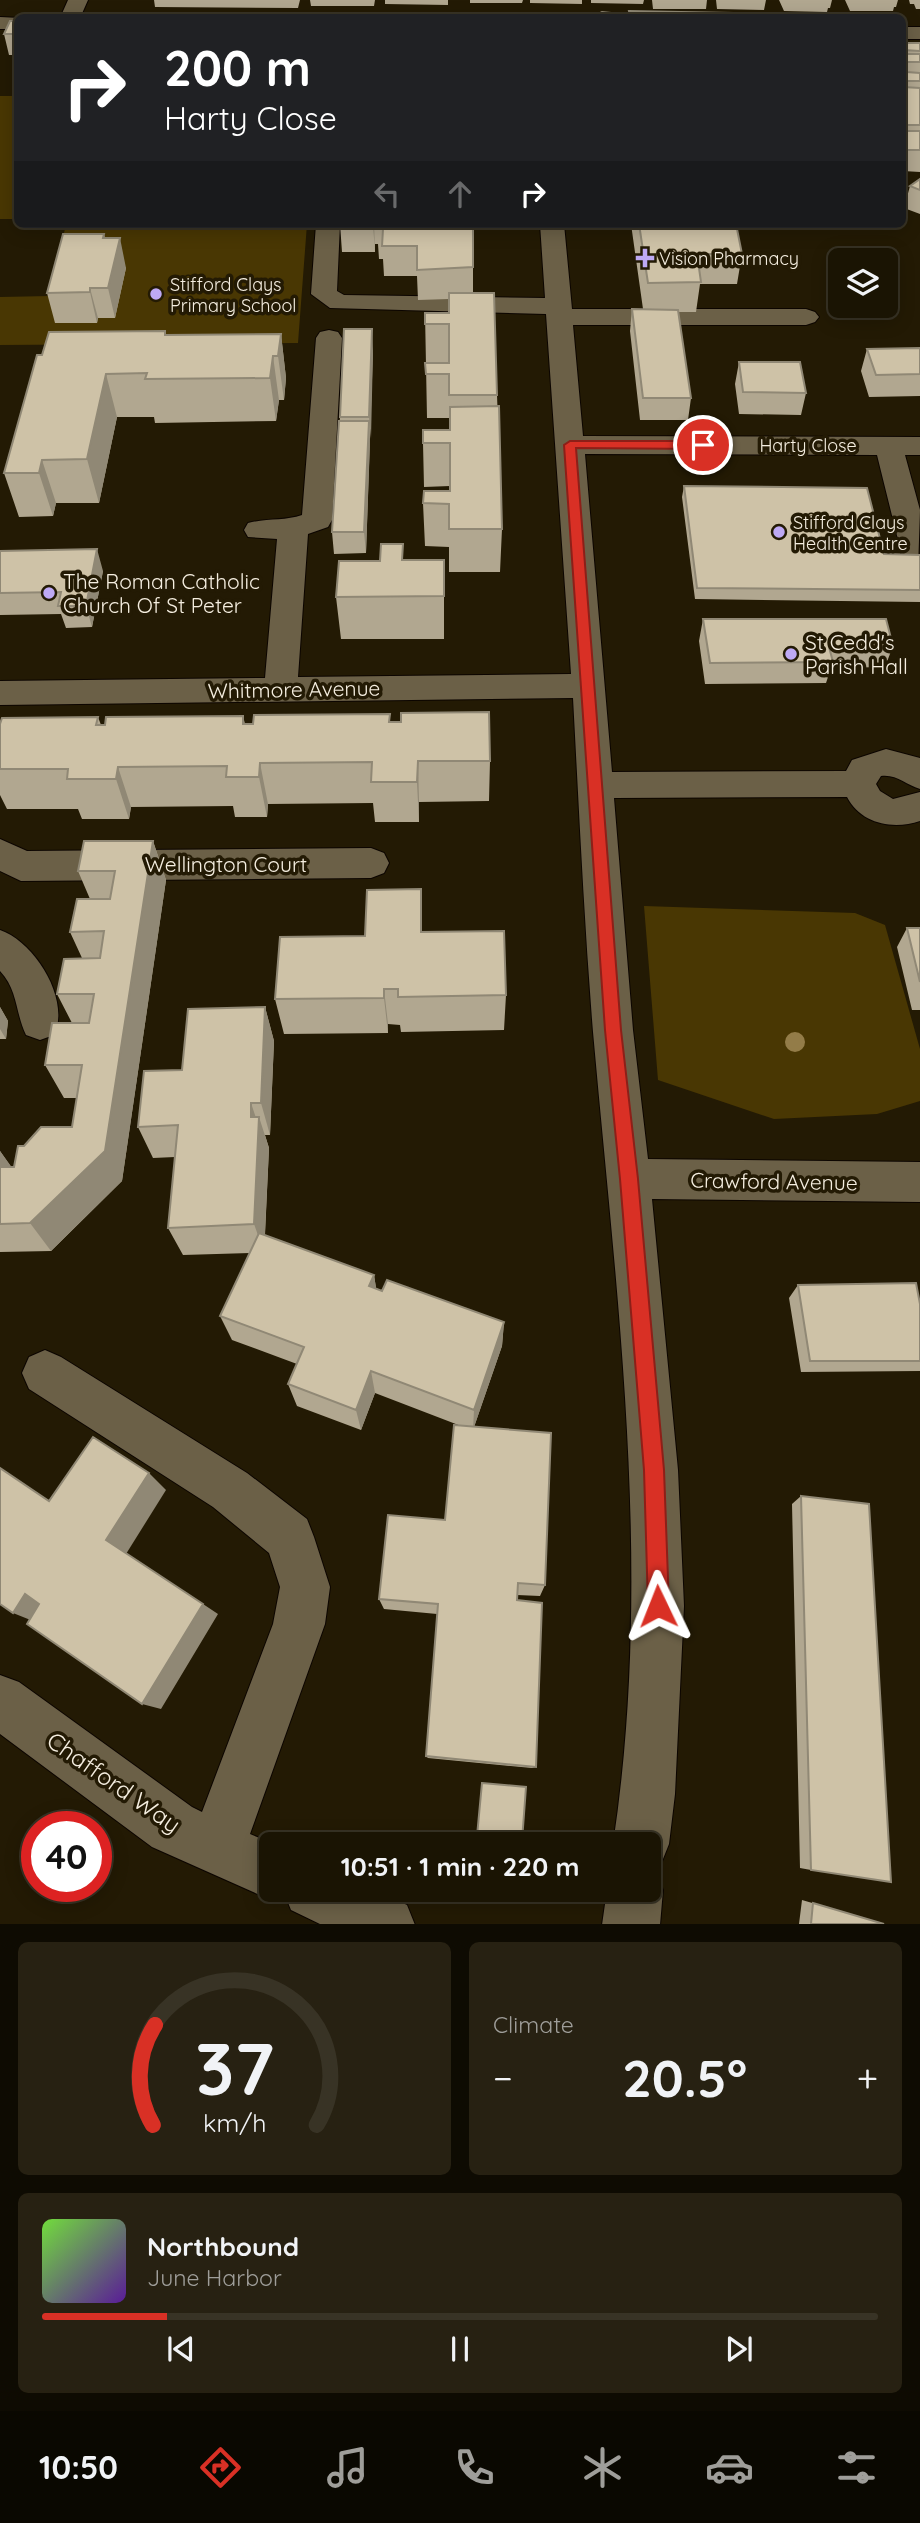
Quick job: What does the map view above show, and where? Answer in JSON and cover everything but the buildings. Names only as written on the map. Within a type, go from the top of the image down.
[{"type":"street","points":[[328,228],[324,294],[339,303],[806,317]]},
{"type":"street","points":[[551,228],[589,687],[613,1030],[629,1179],[654,1470],[658,1606],[648,1794],[643,1832]]},
{"type":"street","points":[[259,530],[293,529],[317,520],[329,338]]},
{"type":"street","name":"Harty Close","points":[[570,445],[920,446]]},
{"type":"street","points":[[889,446],[918,560]]},
{"type":"street","points":[[281,690],[293,529]]},
{"type":"street","name":"Whitmore Avenue","points":[[9,693],[589,687]]},
{"type":"street","points":[[9,693],[9,730]]},
{"type":"street","points":[[920,776],[903,764],[881,762],[864,769],[858,785],[867,801],[887,811],[909,811],[920,806]]},
{"type":"street","points":[[595,785],[858,785]]},
{"type":"street","name":"Wellington Court","points":[[0,853],[21,866],[371,863]]},
{"type":"street","points":[[0,946],[29,976],[40,1023]]},
{"type":"street","name":"Crawford Avenue","points":[[629,1179],[920,1182]]},
{"type":"street","points":[[45,1373],[230,1490],[289,1537],[306,1587],[299,1623],[216,1847]]},
{"type":"street","name":"Chafford Way","points":[[0,1701],[172,1827],[259,1867]]},
{"type":"street","points":[[338,1902],[387,1924]]},
{"type":"street","points":[[631,1924],[634,1902]]},
{"type":"shaded area","points":[[0,96],[14,96],[14,219],[0,219]]},
{"type":"shaded area","name":"Stifford Clays Primary School","points":[[65,228],[307,228],[298,343],[0,345],[0,297],[50,296]]},
{"type":"shaded area","points":[[644,906],[855,913],[885,925],[920,1049],[920,1101],[877,1114],[774,1119],[658,1080]]},
{"type":"place","name":"Vision Pharmacy","points":[[645,258]]},
{"type":"place","name":"Stifford Clays Primary School","points":[[156,294]]},
{"type":"place","name":"Stifford Clays Health Centre","points":[[779,532]]},
{"type":"place","name":"The Roman Catholic Church Of St Peter","points":[[49,593]]},
{"type":"place","name":"St Cedd's Parish Hall","points":[[791,654]]},
{"type":"route","points":[[658,1606],[654,1470],[629,1179],[613,1030],[570,445],[703,445]]}]
